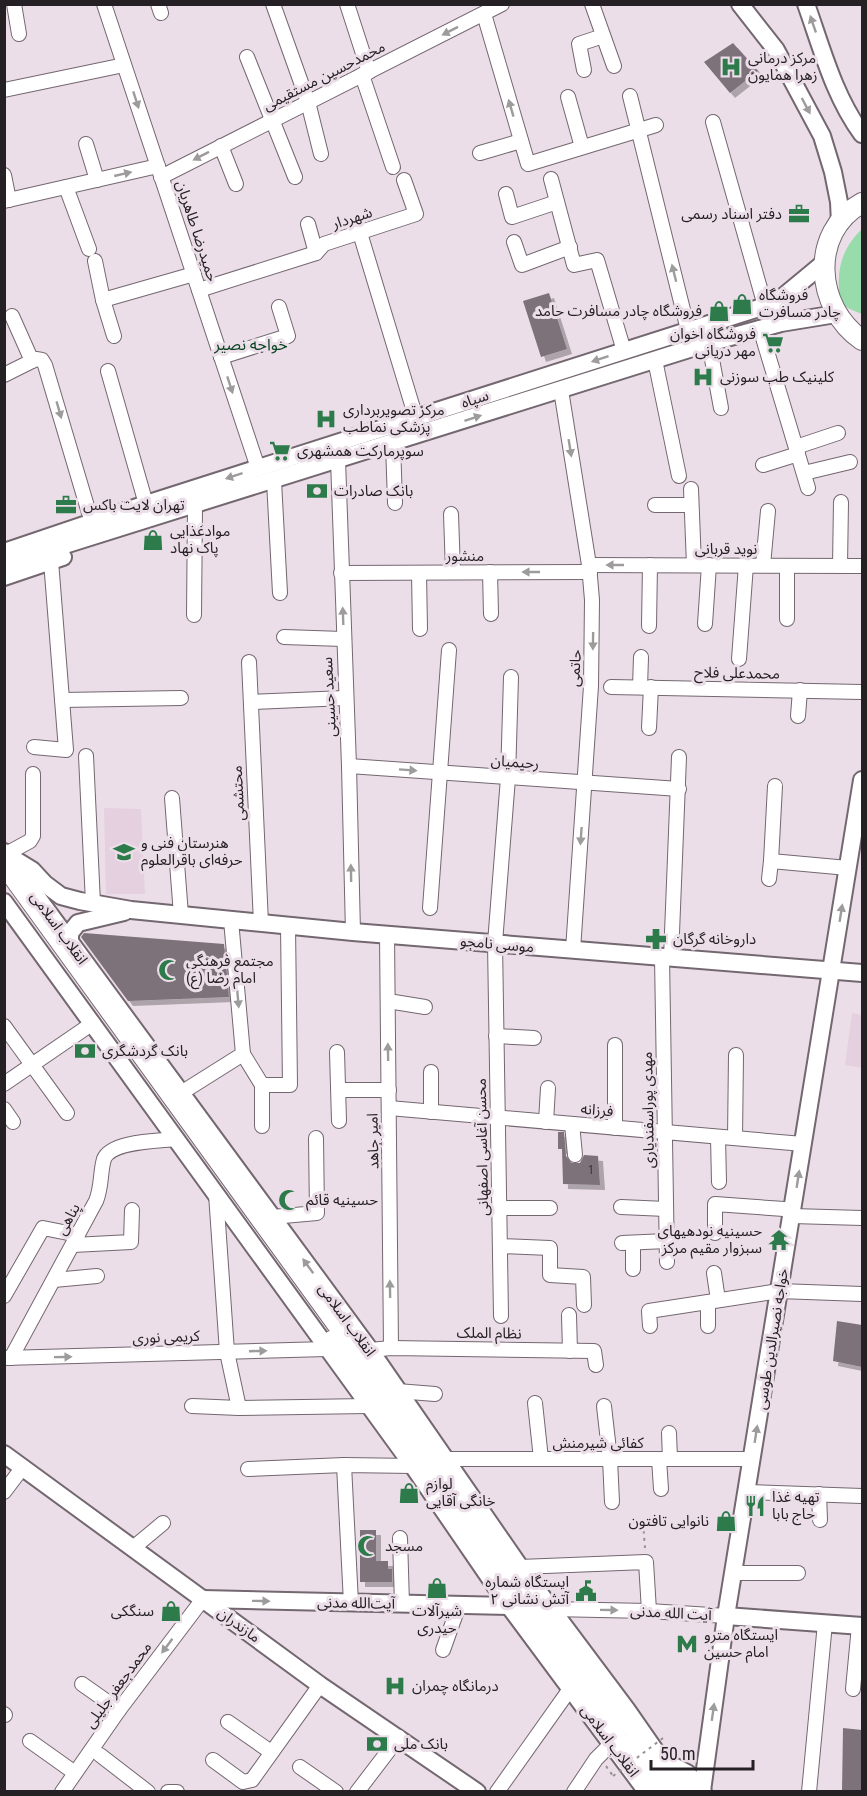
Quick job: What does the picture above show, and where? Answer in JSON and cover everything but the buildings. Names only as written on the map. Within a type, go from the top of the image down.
[{"type":"highway","points":[[862,203],[856,206],[840,223],[830,242],[825,262],[826,289],[836,314],[851,332],[862,340]]},
{"type":"main road","points":[[740,4],[776,50],[822,136],[833,171],[839,202],[840,223]]},
{"type":"main road","points":[[806,4],[834,85],[862,134]]},
{"type":"main road","name":"سپاه","points":[[8,553],[148,511],[258,468],[765,306],[778,301],[825,262]]},
{"type":"main road","name":"سپاه","points":[[148,511],[195,506],[709,343],[760,328],[836,314]]},
{"type":"main road","points":[[8,553],[89,513],[148,511]]},
{"type":"main road","points":[[4,577],[111,541],[148,511]]},
{"type":"main road","name":"خواجه نصیرالدین طوسی","points":[[703,1791],[726,1616],[779,1291],[788,1213],[803,1144],[862,780]]},
{"type":"main road","name":"موسی نامجو","points":[[5,858],[32,870],[54,892],[69,898],[131,910],[352,932],[862,973]]},
{"type":"main road","name":"انقلاب اسلامی","points":[[5,858],[370,1350],[520,1567],[627,1710],[684,1791]]},
{"type":"main road","name":"انقلاب اسلامی","points":[[5,903],[413,1466],[509,1606],[647,1791]]},
{"type":"main road","name":"موسی نامجو","points":[[70,943],[70,933],[78,923],[131,910]]},
{"type":"main road","name":"مازندران","points":[[4,1454],[321,1685],[476,1791]]},
{"type":"main road","name":"آیت‌الله مدنی","points":[[203,1599],[509,1606]]},
{"type":"main road","name":"آیت الله مدنی","points":[[726,1616],[861,1626]]},
{"type":"main road","points":[[663,1760],[687,1773],[703,1791]]},
{"type":"street","points":[[14,4],[19,34]]},
{"type":"street","name":"حمیدرضا طاهریان","points":[[104,4],[258,468]]},
{"type":"street","points":[[273,4],[308,102],[321,154]]},
{"type":"street","points":[[347,4],[393,167]]},
{"type":"street","name":"محمدحسین مستقیمی","points":[[7,200],[97,180],[160,171],[221,146],[502,4]]},
{"type":"street","points":[[592,4],[614,66]]},
{"type":"street","points":[[484,14],[528,164],[656,125]]},
{"type":"street","points":[[584,70],[579,44],[603,36]]},
{"type":"street","points":[[247,57],[295,177]]},
{"type":"street","points":[[4,90],[124,65]]},
{"type":"street","points":[[630,96],[688,330]]},
{"type":"street","points":[[568,97],[582,147]]},
{"type":"street","points":[[713,122],[765,306]]},
{"type":"street","points":[[480,153],[521,141]]},
{"type":"street","points":[[86,144],[97,180]]},
{"type":"street","points":[[221,146],[236,184]]},
{"type":"street","points":[[4,175],[7,200]]},
{"type":"street","points":[[551,179],[574,265],[597,260],[624,351]]},
{"type":"street","name":"شهردار","points":[[199,290],[316,253],[324,244],[416,214],[404,180]]},
{"type":"street","points":[[66,187],[92,255],[114,336]]},
{"type":"street","points":[[506,194],[512,217],[557,202]]},
{"type":"street","points":[[308,224],[316,253]]},
{"type":"street","points":[[360,233],[416,418]]},
{"type":"street","points":[[514,242],[522,265],[570,247]]},
{"type":"street","points":[[103,300],[194,274]]},
{"type":"street","points":[[221,357],[288,336],[279,307]]},
{"type":"street","points":[[4,334],[15,321],[34,360]]},
{"type":"street","points":[[760,328],[808,488]]},
{"type":"street","points":[[709,343],[721,408]]},
{"type":"street","points":[[4,375],[34,360],[42,360],[89,513]]},
{"type":"street","points":[[655,360],[679,476]]},
{"type":"street","points":[[108,371],[148,511]]},
{"type":"street","name":"حاتمی","points":[[561,390],[589,568],[593,642],[573,950]]},
{"type":"street","points":[[763,465],[838,433]]},
{"type":"street","points":[[393,443],[395,503]]},
{"type":"street","name":"سعید حسینی","points":[[338,460],[349,766],[352,932]]},
{"type":"street","points":[[804,473],[850,462]]},
{"type":"street","points":[[274,481],[280,593]]},
{"type":"street","points":[[691,489],[694,565]]},
{"type":"street","points":[[840,502],[840,566]]},
{"type":"street","points":[[655,505],[691,505]]},
{"type":"street","points":[[194,615],[195,506]]},
{"type":"street","points":[[762,566],[768,511]]},
{"type":"street","points":[[451,514],[453,573]]},
{"type":"street","points":[[34,747],[66,750],[51,561]]},
{"type":"street","points":[[649,626],[650,565]]},
{"type":"street","name":"نوید قربانی","points":[[589,568],[650,565],[862,566]]},
{"type":"street","points":[[705,624],[709,565]]},
{"type":"street","points":[[739,659],[746,565]]},
{"type":"street","points":[[787,566],[787,619]]},
{"type":"street","name":"منشور","points":[[342,573],[453,573],[589,568]]},
{"type":"street","points":[[490,572],[491,614]]},
{"type":"street","points":[[419,573],[420,629]]},
{"type":"street","points":[[284,637],[344,639]]},
{"type":"street","points":[[430,908],[449,650]]},
{"type":"street","points":[[641,657],[649,728]]},
{"type":"street","name":"محتشمی","points":[[249,662],[261,923]]},
{"type":"street","name":"محسن آغاسی اصفهانی","points":[[501,1316],[495,944],[508,778],[511,677]]},
{"type":"street","name":"محمدعلی فلاح","points":[[611,687],[862,692]]},
{"type":"street","points":[[798,716],[800,690]]},
{"type":"street","points":[[62,700],[180,698]]},
{"type":"street","points":[[251,702],[345,698]]},
{"type":"street","points":[[86,756],[93,903]]},
{"type":"street","name":"مهدی پوراسفندیاری","points":[[667,1262],[666,957],[680,757]]},
{"type":"street","name":"رحیمیان","points":[[349,766],[679,789]]},
{"type":"street","points":[[33,774],[33,836],[30,841],[5,858],[566,1646],[631,1730],[672,1791]]},
{"type":"street","points":[[769,879],[775,786]]},
{"type":"street","points":[[172,798],[182,915]]},
{"type":"street","points":[[771,861],[848,868]]},
{"type":"street","points":[[4,883],[659,1791]]},
{"type":"street","points":[[231,920],[243,1054],[262,1085],[262,1126]]},
{"type":"street","points":[[262,1085],[290,1085],[288,926]]},
{"type":"street","name":"امیر جاهد","points":[[387,935],[391,1348]]},
{"type":"street","points":[[388,1001],[425,1007]]},
{"type":"street","points":[[4,1084],[93,1023]]},
{"type":"street","points":[[4,1026],[67,1113]]},
{"type":"street","points":[[496,1036],[534,1038]]},
{"type":"street","points":[[615,1045],[615,1128]]},
{"type":"street","points":[[337,1052],[339,1121]]},
{"type":"street","points":[[181,1093],[243,1054]]},
{"type":"street","points":[[735,1138],[736,1055]]},
{"type":"street","points":[[431,1072],[431,1112]]},
{"type":"street","points":[[546,1122],[548,1088]]},
{"type":"street","points":[[339,1090],[388,1090]]},
{"type":"street","name":"فرزانه","points":[[389,1108],[803,1144]]},
{"type":"street","points":[[4,1109],[13,1122]]},
{"type":"street","points":[[573,1124],[575,1155]]},
{"type":"street","points":[[718,1137],[718,1182]]},
{"type":"street","points":[[272,1217],[317,1213],[316,1138]]},
{"type":"street","name":"پناهی","points":[[8,1358],[54,1280],[99,1195],[107,1154],[123,1145],[175,1139]]},
{"type":"street","points":[[216,1194],[227,1352],[239,1408]]},
{"type":"street","points":[[715,1233],[715,1204],[788,1213],[862,1218]]},
{"type":"street","points":[[499,1208],[550,1208]]},
{"type":"street","points":[[621,1208],[666,1209]]},
{"type":"street","points":[[4,1296],[43,1228],[76,1240],[131,1242],[132,1210]]},
{"type":"street","points":[[633,1269],[627,1243],[667,1241]]},
{"type":"street","points":[[500,1246],[550,1248],[550,1275],[583,1277],[584,1305]]},
{"type":"street","points":[[708,1326],[713,1301],[714,1273]]},
{"type":"street","points":[[54,1280],[97,1276]]},
{"type":"street","points":[[650,1326],[649,1311],[779,1291],[862,1294]]},
{"type":"street","points":[[570,1315],[570,1351]]},
{"type":"street","name":"نظام الملک","points":[[370,1350],[391,1348],[594,1351],[596,1365]]},
{"type":"street","name":"کریمی نوری","points":[[8,1358],[327,1349]]},
{"type":"street","points":[[397,1391],[435,1394]]},
{"type":"street","points":[[535,1403],[541,1459]]},
{"type":"street","points":[[192,1406],[239,1408],[368,1406]]},
{"type":"street","points":[[604,1406],[612,1502]]},
{"type":"street","points":[[661,1489],[669,1433]]},
{"type":"street","name":"کفائی شیرمنش","points":[[444,1459],[752,1459]]},
{"type":"street","points":[[344,1465],[351,1603]]},
{"type":"street","points":[[248,1469],[344,1465],[413,1466]]},
{"type":"street","points":[[4,1492],[23,1467]]},
{"type":"street","points":[[747,1492],[862,1496]]},
{"type":"street","points":[[819,1494],[820,1520]]},
{"type":"street","points":[[133,1548],[163,1522]]},
{"type":"street","points":[[400,1538],[402,1604]]},
{"type":"street","points":[[520,1567],[646,1562],[649,1611]]},
{"type":"street","points":[[734,1573],[798,1573]]},
{"type":"street","name":"محمدجعفر جلیلی","points":[[64,1791],[119,1710],[203,1599]]},
{"type":"street","points":[[443,1650],[459,1605]]},
{"type":"street","name":"آیت الله مدنی","points":[[550,1609],[649,1611],[726,1616]]},
{"type":"street","points":[[809,1791],[825,1623]]},
{"type":"street","points":[[853,1689],[861,1626]]},
{"type":"street","points":[[82,1684],[119,1710]]},
{"type":"street","points":[[213,1760],[240,1780],[247,1782],[252,1780],[321,1685]]},
{"type":"street","points":[[497,1791],[570,1689]]},
{"type":"street","points":[[228,1722],[271,1752]]},
{"type":"street","points":[[358,1791],[399,1737]]},
{"type":"street","points":[[30,1741],[75,1773]]},
{"type":"street","points":[[574,1791],[597,1759],[612,1743]]},
{"type":"street","points":[[100,1755],[148,1791]]},
{"type":"street","points":[[300,1767],[336,1791]]},
{"type":"street","points":[[168,1791],[176,1791]]},
{"type":"path","points":[[643,1523],[646,1562]]},
{"type":"path","points":[[603,1762],[613,1776],[663,1738]]},
{"type":"shaded area","name":"هنرستان فنی و حرفه‌ای باقرالعلوم","points":[[104,808],[141,809],[145,894],[106,894]]},
{"type":"shaded area","points":[[852,1013],[862,1015],[862,1068],[845,1065]]},
{"type":"green space","points":[[862,229],[862,314],[849,308],[839,299],[839,272],[843,256]]},
{"type":"place","name":"مرکز درمانی زهرا همایون","points":[[731,67]]},
{"type":"place","name":"دفتر اسناد رسمی","points":[[799,214]]},
{"type":"place","name":"فروشگاه چادر مسافرت","points":[[742,304]]},
{"type":"place","name":"فروشگاه چادر مسافرت حامد","points":[[719,311]]},
{"type":"place","name":"فروشگاه اخوان مهر دریانی","points":[[773,343]]},
{"type":"place","name":"کلینیک طب سوزنی","points":[[703,377]]},
{"type":"place","name":"مرکز تصویربرداری پزشکی نماطب","points":[[326,419]]},
{"type":"place","name":"سوپرمارکت همشهری","points":[[280,451]]},
{"type":"place","name":"بانک صادرات","points":[[317,491]]},
{"type":"place","name":"تهران لایت باکس","points":[[66,505]]},
{"type":"place","name":"موادغذایی پاک نهاد","points":[[153,540]]},
{"type":"place","name":"هنرستان فنی و حرفه‌ای باقرالعلوم","points":[[124,852]]},
{"type":"place","name":"داروخانه گرگان","points":[[656,939]]},
{"type":"place","name":"مجتمع فرهنگی امام رضا (ع)","points":[[169,970]]},
{"type":"place","name":"بانک گردشگری","points":[[85,1051]]},
{"type":"place","name":"حسینیه قائم","points":[[289,1200]]},
{"type":"place","name":"حسینیه نودهیهای سبزوار مقیم مرکز","points":[[779,1240]]},
{"type":"place","name":"لوازم خانگی آقایی","points":[[409,1493]]},
{"type":"place","name":"تهیه غذا حاج بابا","points":[[755,1506]]},
{"type":"place","name":"نانوایی تافتون","points":[[726,1521]]},
{"type":"place","name":"مسجد","points":[[368,1546]]},
{"type":"place","name":"شیرآلات حیدری","points":[[437,1588]]},
{"type":"place","name":"ایستگاه شماره ۲ آتش نشانی","points":[[586,1591]]},
{"type":"place","name":"سنگکی","points":[[171,1611]]},
{"type":"place","name":"ایستگاه مترو امام حسین","points":[[687,1644]]},
{"type":"place","name":"درمانگاه چمران","points":[[395,1686]]},
{"type":"place","name":"بانک ملی","points":[[377,1744]]},
{"type":"district","name":"خواجه نصیر","points":[[251,344]]}]
